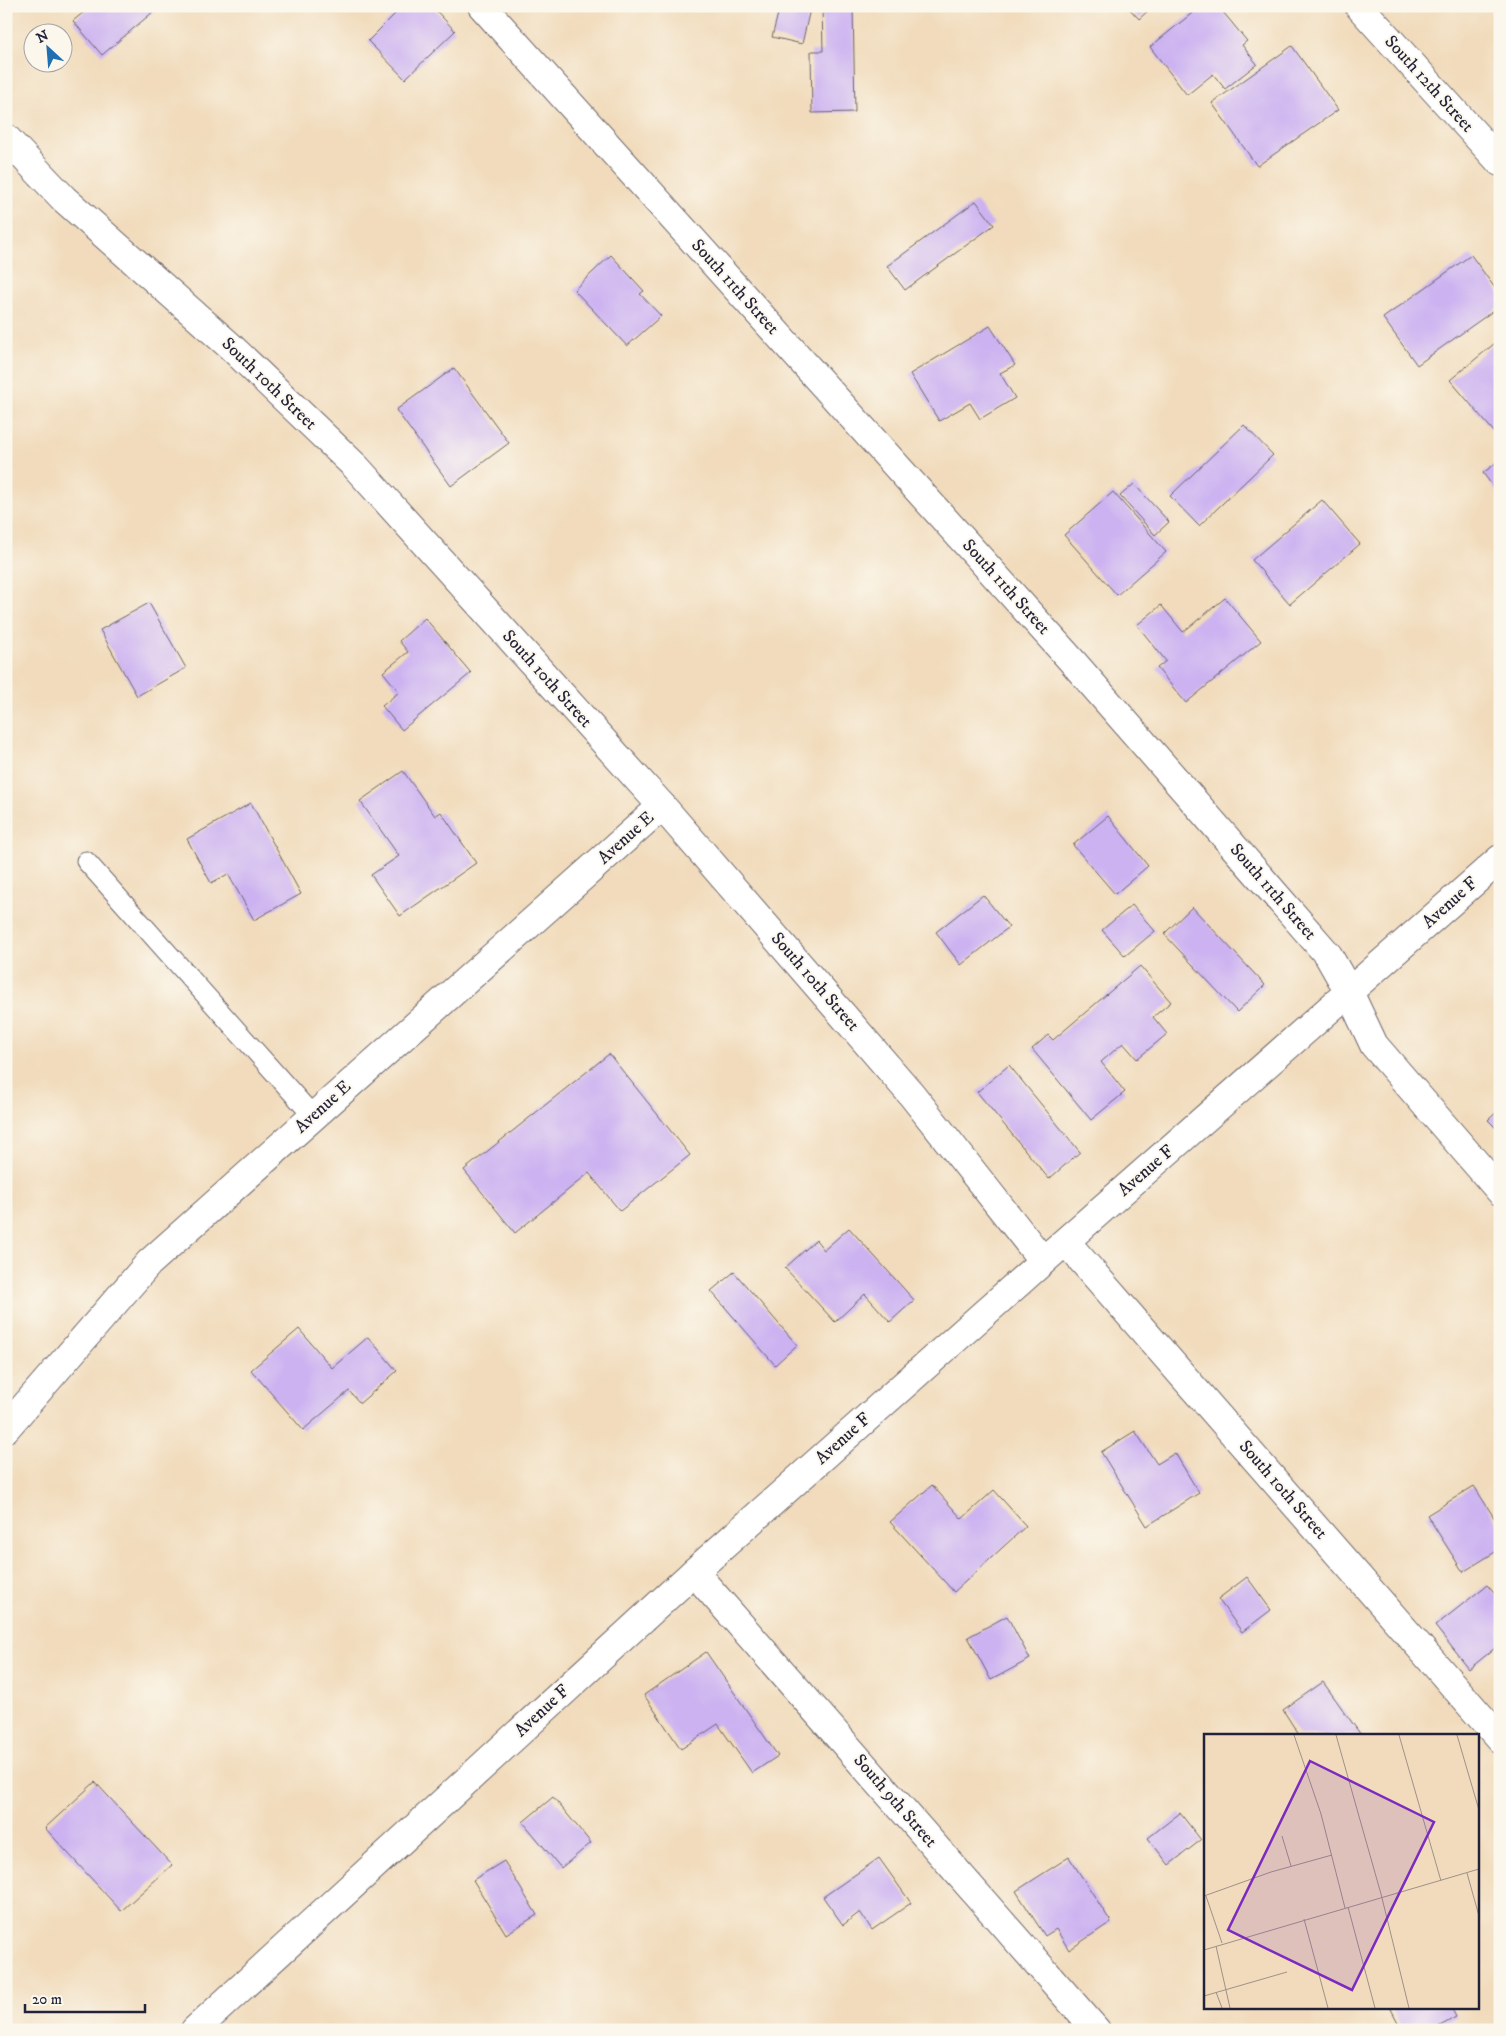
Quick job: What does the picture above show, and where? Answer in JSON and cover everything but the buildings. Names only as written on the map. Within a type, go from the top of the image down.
[{"type":"street","name":"South 11th Street","points":[[482,6],[1073,662],[1328,955],[1349,992],[1374,1045],[1500,1191]]},
{"type":"street","name":"South 12th Street","points":[[1359,6],[1500,162]]},
{"type":"street","name":"South 10th Street","points":[[6,138],[64,199],[230,346],[356,467],[662,806],[912,1095],[1043,1261]]},
{"type":"street","name":"Avenue E","points":[[6,1428],[149,1262],[662,806]]},
{"type":"street","name":"Avenue F","points":[[194,2030],[694,1572],[1043,1261],[1500,859]]},
{"type":"street","name":"South 10th Street","points":[[1066,1242],[1500,1739]]},
{"type":"street","name":"South 9th Street","points":[[694,1572],[1096,2030]]},
{"type":"lane","points":[[86,861],[313,1116]]}]
